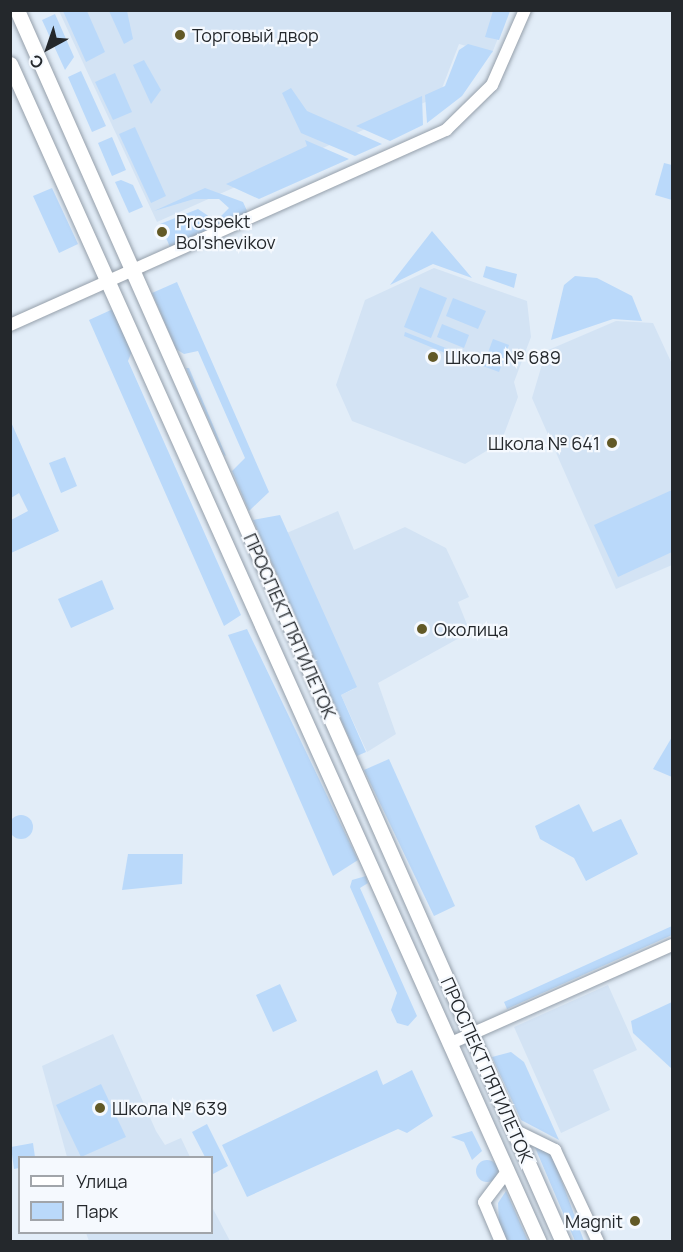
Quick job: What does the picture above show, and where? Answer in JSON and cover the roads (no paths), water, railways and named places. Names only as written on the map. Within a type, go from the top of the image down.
[{"type":"street","name":"ПРОСПЕКТ ПЯТИЛЕТОК","points":[[17,10],[563,1242]]},
{"type":"street","points":[[10,325],[446,130],[492,85],[525,10]]},
{"type":"street","name":"ПРОСПЕКТ ПЯТИЛЕТОК","points":[[10,64],[110,280],[539,1242]]},
{"type":"street","points":[[451,1043],[672,945]]},
{"type":"street","points":[[514,1131],[555,1150],[598,1242]]},
{"type":"street","points":[[501,1242],[484,1202],[508,1170]]},
{"type":"place","name":"Торговый двор","points":[[180,35]]},
{"type":"place","name":"Prospekt Bol'shevikov","points":[[162,232]]},
{"type":"place","name":"Школа № 689","points":[[433,357]]},
{"type":"place","name":"Школа № 641","points":[[612,443]]},
{"type":"place","name":"Околица","points":[[422,629]]},
{"type":"place","name":"Школа № 639","points":[[100,1108]]},
{"type":"place","name":"Magnit","points":[[635,1221]]}]
